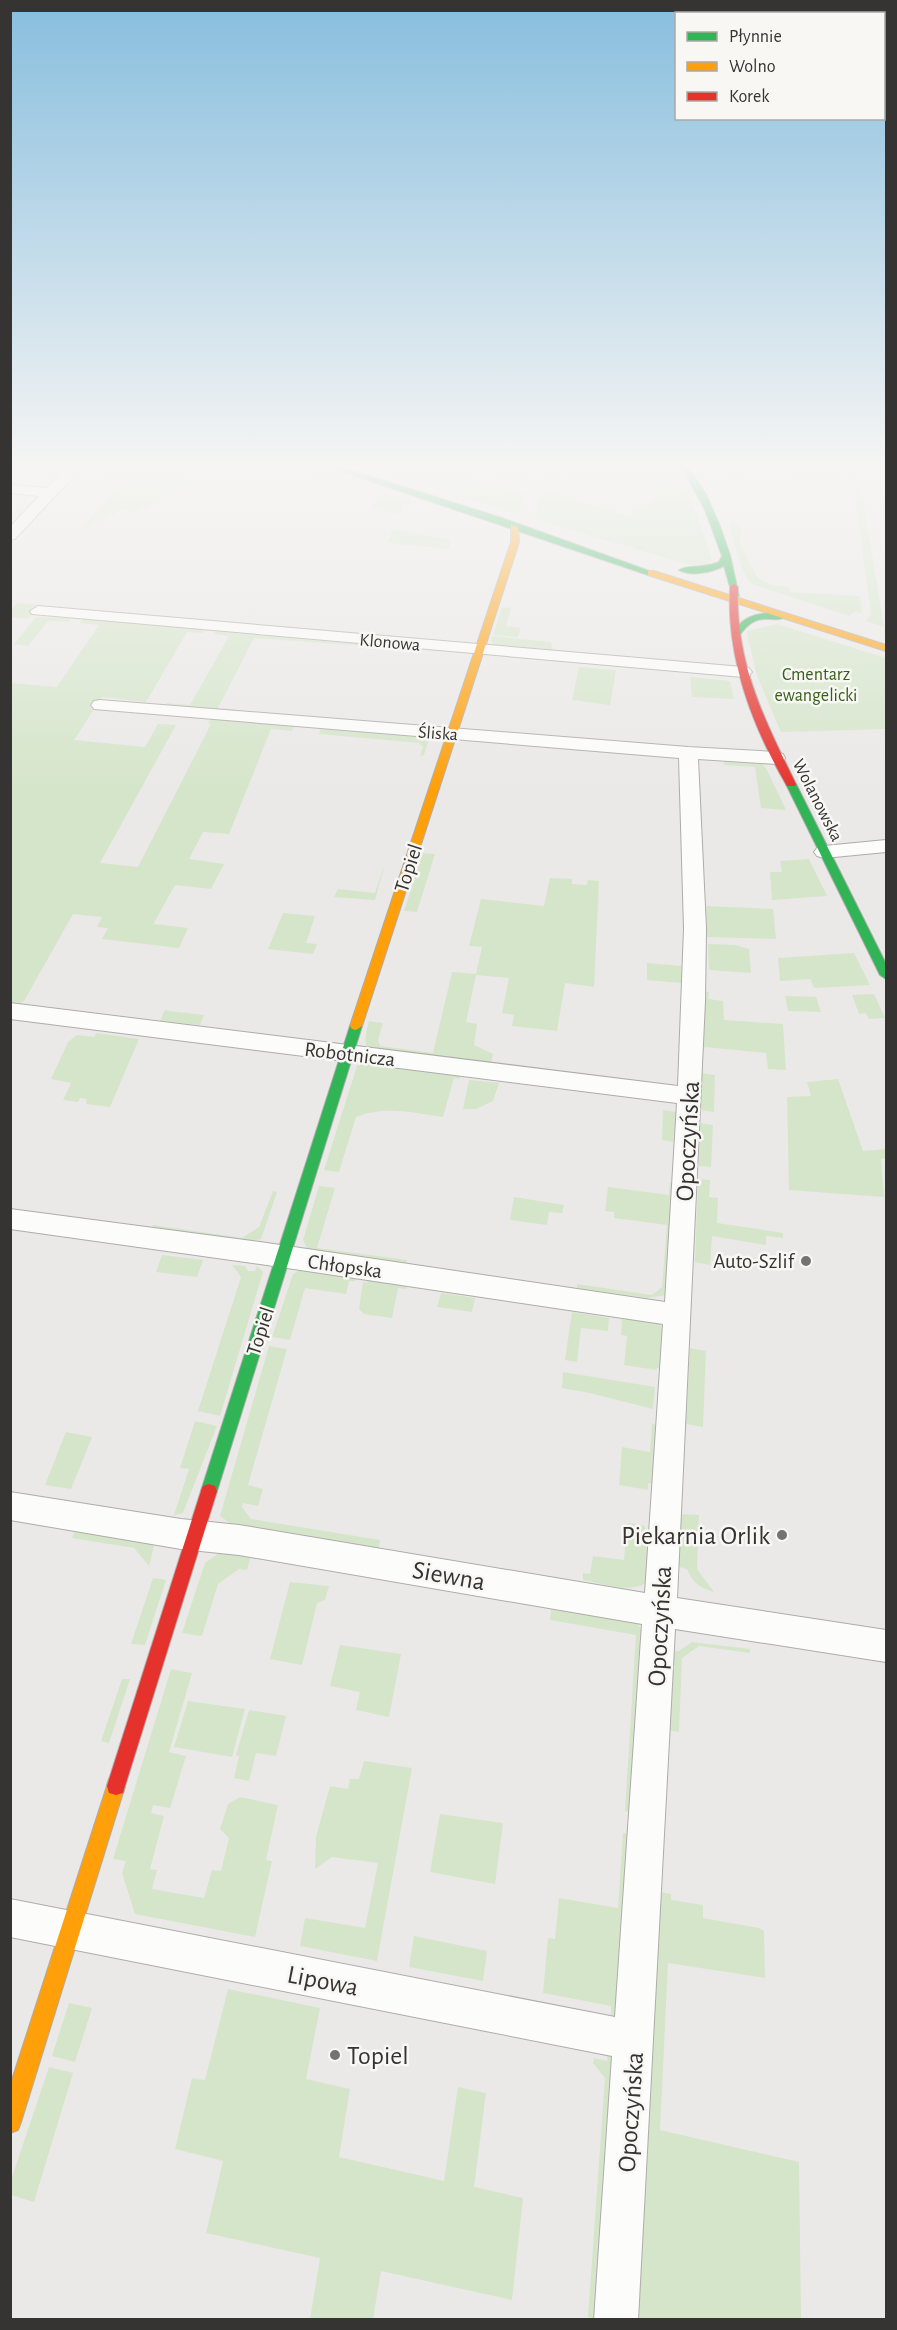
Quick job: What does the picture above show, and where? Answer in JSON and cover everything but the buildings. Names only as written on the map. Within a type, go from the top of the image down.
[{"type":"street","name":"Topiel","points":[[10,2122],[347,1053],[503,573]]},
{"type":"street","points":[[661,573],[734,595],[886,634]]},
{"type":"street","points":[[689,573],[734,595],[787,616],[886,648]]},
{"type":"street","name":"Wolanowska","points":[[730,573],[734,595],[730,609],[743,672],[756,714],[886,975]]},
{"type":"street","name":"Klonowa","points":[[38,611],[743,672]]},
{"type":"street","points":[[736,634],[742,624],[753,618],[787,616]]},
{"type":"street","name":"Śliska","points":[[100,705],[688,753],[776,758]]},
{"type":"street","name":"Opoczyńska","points":[[616,2319],[635,2041],[689,1096],[695,928],[688,753]]},
{"type":"street","points":[[824,852],[886,846]]},
{"type":"street","name":"Robotnicza","points":[[10,1011],[689,1096]]},
{"type":"street","name":"Chłopska","points":[[10,1219],[678,1315]]},
{"type":"street","name":"Siewna","points":[[10,1506],[195,1536],[239,1540],[660,1611],[886,1646]]},
{"type":"street","name":"Lipowa","points":[[10,1918],[635,2041]]},
{"type":"green space","points":[[744,573],[755,573],[757,577],[771,585],[789,587],[790,592],[860,596],[862,614],[854,612],[849,616],[752,584]]},
{"type":"green space","points":[[865,573],[875,573],[884,627],[866,621],[871,614]]},
{"type":"green space","points":[[17,603],[408,637],[406,640],[36,609],[28,619],[11,617],[11,610]]},
{"type":"green space","points":[[502,607],[511,608],[506,626],[521,628],[518,637],[493,635]]},
{"type":"green space","points":[[35,618],[71,618],[69,622],[48,621],[28,646],[14,644]]},
{"type":"green space","points":[[84,618],[205,628],[202,633],[187,632],[146,702],[102,697],[74,740],[145,747],[158,724],[176,725],[100,863],[138,867],[211,724],[208,723],[211,719],[294,726],[292,731],[271,729],[229,834],[203,832],[189,859],[224,864],[211,889],[175,885],[155,921],[154,924],[188,928],[179,948],[102,939],[108,928],[97,927],[102,917],[73,914],[24,1001],[11,1002],[11,683],[57,687],[99,625],[80,623]]},
{"type":"green space","name":"Cmentarz ewangelicki","points":[[777,624],[886,658],[886,729],[781,732],[757,676],[747,634],[747,631]]},
{"type":"green space","points":[[217,629],[407,649],[254,638],[218,708],[234,709],[232,713],[164,707],[166,703],[190,705],[229,636],[214,634]]},
{"type":"green space","points":[[492,636],[551,642],[553,650],[495,646],[491,641]]},
{"type":"green space","points":[[579,667],[616,670],[610,705],[572,700]]},
{"type":"green space","points":[[690,677],[730,681],[734,699],[692,697]]},
{"type":"green space","points":[[321,728],[430,736],[424,755],[420,756],[423,747],[419,743],[319,734]]},
{"type":"green space","points":[[724,760],[762,764],[786,810],[761,808],[755,767],[724,765]]},
{"type":"green space","points":[[423,853],[435,854],[417,912],[404,911]]},
{"type":"green space","points":[[809,859],[827,896],[772,900],[770,872],[782,872],[780,861]]},
{"type":"green space","points":[[386,860],[375,900],[334,897],[338,889],[375,893]]},
{"type":"green space","points":[[550,878],[572,879],[572,884],[587,885],[588,880],[599,881],[594,987],[565,983],[557,1031],[512,1026],[514,1015],[502,1013],[509,978],[476,975],[466,1022],[477,1024],[474,1045],[493,1054],[491,1063],[369,1049],[365,1039],[369,1021],[383,1023],[378,1040],[380,1046],[433,1053],[452,972],[476,974],[482,947],[469,946],[481,899],[544,906]]},
{"type":"green space","points":[[706,906],[773,909],[776,939],[707,937]]},
{"type":"green space","points":[[283,913],[315,916],[306,943],[317,944],[313,954],[268,949]]},
{"type":"green space","points":[[708,944],[735,945],[749,949],[751,973],[709,970]]},
{"type":"green space","points":[[854,953],[870,985],[814,988],[810,979],[780,981],[778,958]]},
{"type":"green space","points":[[647,963],[681,966],[681,983],[647,980]]},
{"type":"green space","points":[[702,991],[709,992],[708,999],[723,1001],[724,1020],[783,1024],[786,1070],[768,1069],[766,1053],[705,1047],[703,1051],[699,1050]]},
{"type":"green space","points":[[874,994],[885,1018],[869,1019],[866,1013],[859,1014],[852,995]]},
{"type":"green space","points":[[785,996],[816,997],[821,1012],[788,1011]]},
{"type":"green space","points":[[165,1010],[204,1015],[200,1025],[160,1021]]},
{"type":"green space","points":[[96,1033],[139,1039],[110,1107],[86,1104],[87,1099],[80,1098],[78,1102],[63,1100],[71,1083],[51,1079],[68,1042],[77,1035],[94,1037]]},
{"type":"green space","points":[[368,1062],[461,1073],[459,1079],[454,1078],[443,1117],[410,1112],[378,1111],[356,1117],[339,1172],[324,1170],[357,1066]]},
{"type":"green space","points":[[701,1073],[715,1075],[714,1112],[700,1110]]},
{"type":"green space","points":[[838,1079],[863,1151],[886,1149],[886,1158],[881,1159],[884,1197],[789,1190],[787,1097],[811,1096],[807,1082]]},
{"type":"green space","points":[[469,1080],[499,1083],[493,1101],[476,1109],[463,1109]]},
{"type":"green space","points":[[663,1110],[676,1112],[673,1142],[662,1140]]},
{"type":"green space","points":[[699,1123],[713,1125],[711,1167],[699,1166]]},
{"type":"green space","points":[[698,1179],[710,1180],[709,1197],[718,1198],[717,1223],[783,1233],[783,1238],[766,1236],[766,1245],[712,1236],[710,1265],[695,1262]]},
{"type":"green space","points":[[670,1182],[674,1183],[667,1295],[647,1298],[577,1288],[577,1284],[652,1295],[662,1287],[667,1225],[614,1218],[614,1212],[605,1211],[608,1187],[669,1195]]},
{"type":"green space","points":[[319,1186],[335,1188],[317,1248],[407,1260],[407,1264],[307,1249],[303,1240]]},
{"type":"green space","points":[[273,1191],[277,1192],[261,1239],[251,1241],[152,1227],[153,1225],[242,1238],[259,1227]]},
{"type":"green space","points":[[514,1197],[564,1205],[562,1213],[549,1212],[547,1225],[510,1220]]},
{"type":"green space","points":[[162,1255],[203,1260],[197,1277],[156,1272]]},
{"type":"green space","points":[[232,1265],[245,1266],[248,1271],[255,1271],[257,1266],[263,1272],[220,1416],[198,1411],[241,1277]]},
{"type":"green space","points":[[302,1269],[358,1274],[355,1281],[349,1281],[346,1294],[305,1288],[290,1340],[272,1337],[293,1274]]},
{"type":"green space","points":[[369,1276],[408,1281],[406,1289],[398,1288],[392,1318],[364,1314],[359,1309],[363,1282],[367,1283]]},
{"type":"green space","points":[[441,1293],[475,1298],[472,1312],[437,1307]]},
{"type":"green space","points":[[572,1312],[609,1318],[608,1331],[581,1328],[577,1362],[565,1360]]},
{"type":"green space","points":[[626,1315],[659,1323],[663,1329],[665,1369],[657,1368],[656,1370],[624,1365],[627,1336],[621,1335],[622,1319],[625,1320]]},
{"type":"green space","points":[[269,1346],[287,1349],[248,1485],[263,1489],[258,1506],[243,1503],[242,1507],[251,1519],[380,1540],[379,1548],[231,1524],[220,1516]]},
{"type":"green space","points":[[690,1348],[706,1351],[703,1427],[686,1424]]},
{"type":"green space","points":[[563,1372],[655,1387],[653,1409],[562,1388]]},
{"type":"green space","points":[[195,1421],[217,1426],[183,1513],[174,1515],[189,1469],[180,1468]]},
{"type":"green space","points":[[652,1423],[661,1429],[658,1485],[648,1483],[648,1490],[619,1485],[622,1447],[650,1452]]},
{"type":"green space","points":[[66,1432],[92,1437],[71,1489],[45,1485]]},
{"type":"green space","points":[[678,1514],[699,1515],[697,1569],[714,1592],[698,1584],[687,1569],[675,1566]]},
{"type":"green space","points":[[627,1523],[645,1526],[645,1531],[653,1533],[648,1581],[642,1585],[626,1588],[583,1580],[583,1573],[590,1574],[593,1556],[624,1560]]},
{"type":"green space","points":[[76,1528],[155,1542],[149,1566],[134,1548],[72,1538]]},
{"type":"green space","points":[[219,1553],[251,1555],[247,1570],[239,1569],[218,1584],[202,1636],[182,1633],[205,1563]]},
{"type":"green space","points":[[153,1578],[166,1580],[145,1645],[131,1644]]},
{"type":"green space","points":[[290,1582],[329,1586],[325,1600],[317,1603],[302,1665],[270,1659]]},
{"type":"green space","points":[[552,1603],[632,1619],[643,1630],[634,1813],[625,1811],[636,1635],[550,1620]]},
{"type":"green space","points":[[692,1642],[750,1649],[750,1653],[699,1646],[682,1658],[679,1732],[667,1730],[671,1651],[679,1651]]},
{"type":"green space","points":[[340,1645],[401,1654],[389,1717],[356,1710],[360,1692],[330,1686]]},
{"type":"green space","points":[[171,1669],[192,1673],[169,1752],[186,1756],[170,1808],[153,1805],[151,1813],[164,1816],[150,1869],[157,1870],[152,1889],[204,1898],[212,1870],[221,1871],[229,1838],[220,1829],[228,1804],[240,1797],[278,1805],[266,1860],[272,1861],[255,1937],[135,1914],[122,1873],[126,1861],[113,1859]]},
{"type":"green space","points":[[122,1679],[130,1679],[109,1743],[101,1741]]},
{"type":"green space","points":[[188,1701],[245,1709],[232,1757],[174,1747]]},
{"type":"green space","points":[[249,1710],[286,1716],[276,1756],[256,1753],[249,1781],[234,1778],[239,1756],[236,1755]]},
{"type":"green space","points":[[364,1761],[412,1768],[377,1961],[300,1946],[305,1918],[365,1928],[378,1863],[332,1857],[315,1869],[316,1837],[330,1786],[348,1789],[350,1779],[359,1779]]},
{"type":"green space","points":[[440,1814],[503,1823],[495,1884],[430,1872]]},
{"type":"green space","points":[[623,1833],[632,1834],[618,2017],[611,2019],[611,2006],[543,1993],[548,1938],[555,1939],[559,1898],[618,1908]]},
{"type":"green space","points":[[660,1892],[671,1894],[671,1900],[703,1905],[703,1918],[759,1928],[764,1931],[765,1978],[668,1963],[660,2130],[799,2162],[801,2319],[631,2320]]},
{"type":"green space","points":[[414,1936],[487,1951],[483,1981],[409,1967]]},
{"type":"green space","points":[[228,1989],[320,2008],[306,2079],[350,2089],[339,2157],[444,2181],[458,2087],[486,2093],[474,2187],[523,2198],[512,2300],[381,2271],[373,2319],[310,2319],[320,2258],[206,2233],[223,2161],[175,2149],[192,2078],[205,2080]]},
{"type":"green space","points":[[69,2003],[92,2008],[75,2062],[52,2056]]},
{"type":"green space","points":[[608,2052],[613,2056],[597,2319],[588,2317],[605,2078],[593,2063],[594,2058],[607,2061]]},
{"type":"green space","points":[[49,2067],[73,2073],[34,2202],[11,2195],[11,2180]]},
{"type":"traffic: fast","points":[[730,573],[736,594]]},
{"type":"traffic: fast","points":[[736,634],[751,619],[770,615],[784,616]]},
{"type":"traffic: fast","points":[[791,784],[886,975]]},
{"type":"traffic: fast","points":[[209,1491],[356,1026]]},
{"type":"traffic: slow","points":[[356,1026],[505,573]]},
{"type":"traffic: slow","points":[[651,573],[886,648]]},
{"type":"traffic: slow","points":[[10,2122],[116,1786]]},
{"type":"traffic: jam","points":[[734,587],[735,639],[740,664],[757,713],[791,784]]},
{"type":"traffic: jam","points":[[116,1786],[209,1491]]},
{"type":"place","name":"Auto-Szlif","points":[[806,1261]]},
{"type":"place","name":"Piekarnia Orlik","points":[[782,1535]]},
{"type":"place","name":"Topiel","points":[[335,2055]]}]
